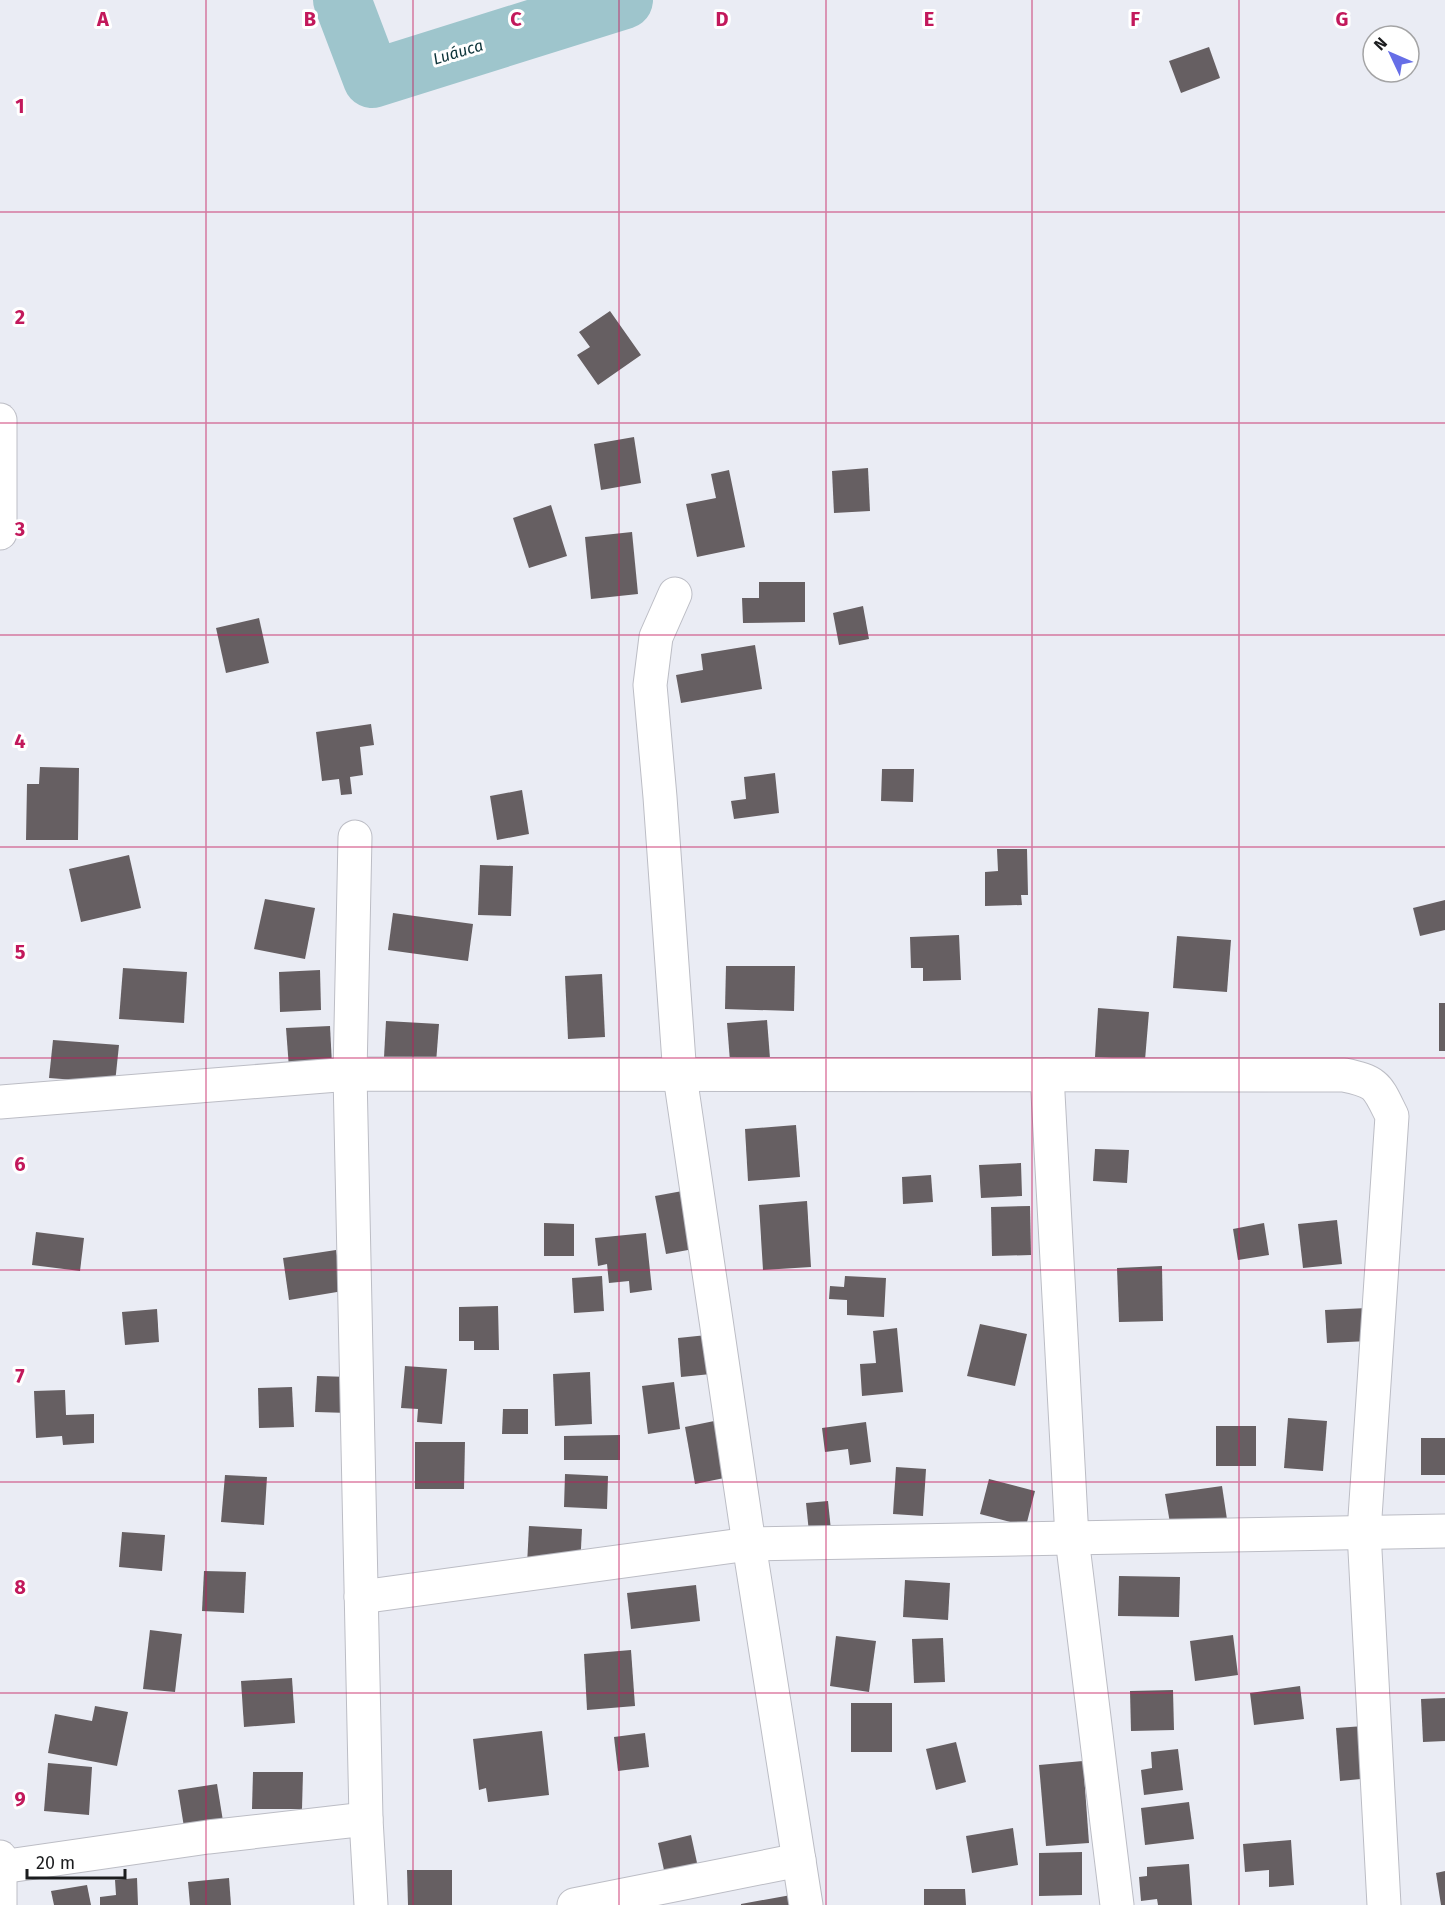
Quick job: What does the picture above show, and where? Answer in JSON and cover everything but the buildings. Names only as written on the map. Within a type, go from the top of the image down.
[{"type":"street","points":[[0,420],[0,532]]},
{"type":"street","points":[[675,594],[656,637],[650,685],[680,1076],[749,1544],[806,1905]]},
{"type":"street","points":[[355,837],[350,1074],[366,1819],[371,1905]]},
{"type":"street","points":[[0,1102],[350,1074],[1344,1075],[1372,1083],[1379,1089],[1392,1116],[1364,1533],[1384,1905]]},
{"type":"street","points":[[1047,1075],[1072,1538],[1117,1905]]},
{"type":"street","points":[[362,1597],[749,1544],[1445,1531]]},
{"type":"street","points":[[1,1867],[208,1837],[366,1819]]},
{"type":"street","points":[[0,1857],[0,1905]]},
{"type":"street","points":[[574,1905],[799,1860]]},
{"type":"waterway","name":"Luáuca","points":[[342,0],[372,79],[624,0]]}]
